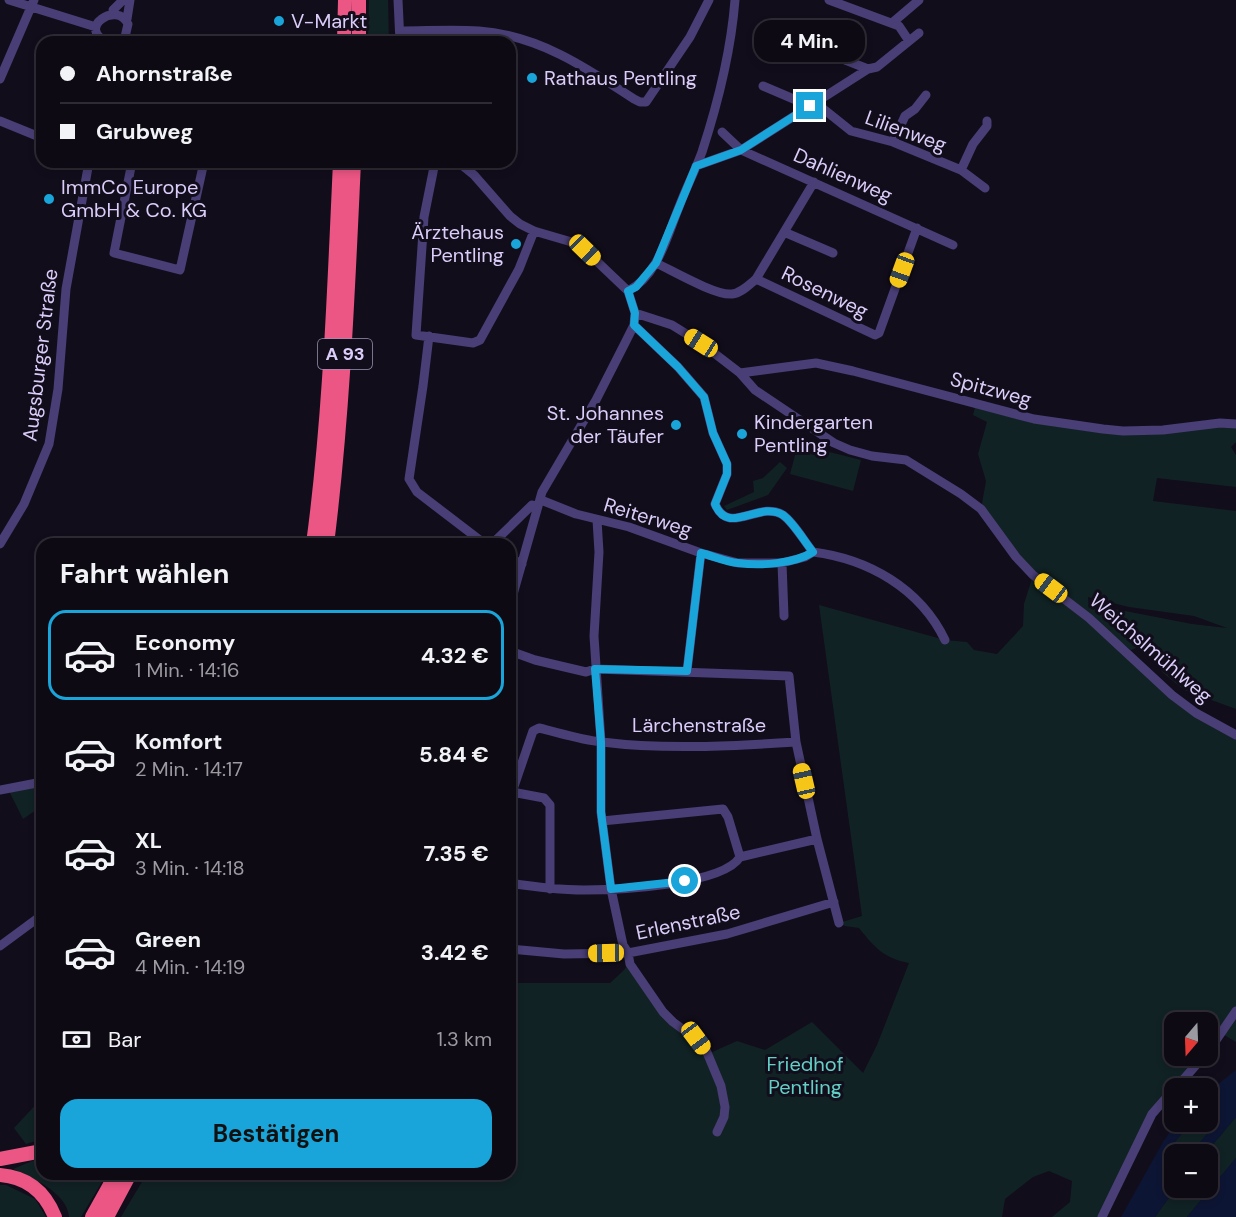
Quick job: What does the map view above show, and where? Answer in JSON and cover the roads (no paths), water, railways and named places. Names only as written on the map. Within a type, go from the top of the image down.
[{"type":"highway","points":[[344,36],[345,0]]},
{"type":"highway","points":[[358,36],[359,0]]},
{"type":"highway","name":"A 93","points":[[314,538],[322,468],[330,357],[340,168]]},
{"type":"highway","name":"A 93","points":[[328,538],[336,476],[345,358],[354,168]]},
{"type":"highway","points":[[0,1159],[36,1152]]},
{"type":"highway","points":[[0,1175],[22,1179],[34,1186],[46,1198],[55,1217]]},
{"type":"highway","points":[[92,1217],[113,1180]]},
{"type":"highway","points":[[107,1217],[127,1180]]},
{"type":"street","points":[[9,0],[32,4],[96,27]]},
{"type":"street","points":[[101,36],[96,27],[99,17],[102,13],[113,10],[123,0]]},
{"type":"street","points":[[122,36],[128,28],[130,0]]},
{"type":"street","points":[[398,0],[400,36]]},
{"type":"street","points":[[516,38],[526,40],[578,63],[634,99],[646,102],[690,37],[709,0]]},
{"type":"street","points":[[628,291],[636,287],[656,263],[696,166],[728,56],[735,0]]},
{"type":"street","points":[[829,0],[899,26],[909,41]]},
{"type":"street","points":[[892,23],[919,0]]},
{"type":"street","points":[[0,79],[32,4]]},
{"type":"street","points":[[113,10],[121,13],[127,19]]},
{"type":"street","points":[[769,30],[868,69]]},
{"type":"street","points":[[400,31],[481,31],[506,36]]},
{"type":"street","points":[[696,166],[741,150],[868,69],[877,68],[919,33]]},
{"type":"street","name":"Lilienweg","points":[[763,86],[813,105],[851,131],[893,142],[961,170],[986,188]]},
{"type":"street","points":[[893,142],[905,116],[915,109],[926,95]]},
{"type":"street","points":[[0,121],[36,136]]},
{"type":"street","points":[[961,170],[973,144],[987,126],[987,121]]},
{"type":"street","name":"Dahlienweg","points":[[722,132],[741,150],[953,245]]},
{"type":"street","name":"Augsburger Straße","points":[[0,544],[24,504],[49,444],[58,389],[66,289],[88,168]]},
{"type":"street","points":[[131,168],[114,253],[180,270],[203,168]]},
{"type":"street","points":[[434,168],[424,217],[416,335],[473,343],[480,340],[519,269],[534,231]]},
{"type":"street","points":[[465,168],[510,216],[534,231],[575,243],[585,250],[628,291],[635,313],[634,325],[596,400],[537,502],[516,584]]},
{"type":"street","points":[[756,279],[814,182]]},
{"type":"street","name":"Rosenweg","points":[[656,263],[720,294],[734,294],[746,288],[756,279],[874,335],[879,333],[917,228]]},
{"type":"street","points":[[784,232],[832,253]]},
{"type":"street","name":"Weichslmühlweg","points":[[635,313],[672,325],[701,343],[740,373],[755,390],[834,443],[872,456],[906,460],[961,494],[981,509],[1016,557],[1033,575],[1089,618],[1172,695],[1196,713],[1236,735]]},
{"type":"street","points":[[634,325],[678,367],[704,397],[713,433],[727,464],[727,474],[715,504],[718,512],[726,518],[736,519],[763,511],[775,512],[784,516],[813,552],[868,567],[894,580],[924,607],[945,639]]},
{"type":"street","points":[[429,336],[409,479],[417,492],[477,538]]},
{"type":"street","name":"Spitzweg","points":[[740,373],[793,364],[816,363],[853,370],[1034,419],[1103,429],[1163,430],[1220,423],[1236,424]]},
{"type":"street","points":[[498,538],[537,502]]},
{"type":"street","name":"Reiterweg","points":[[537,502],[629,527],[701,553],[738,563],[782,563],[805,557],[813,552]]},
{"type":"street","points":[[597,520],[599,552],[594,636],[595,669],[601,742],[602,821],[611,889],[623,945],[628,953],[630,964],[663,1012],[696,1038],[706,1050],[721,1086],[725,1107],[724,1117],[717,1132]]},
{"type":"street","points":[[687,671],[701,553]]},
{"type":"street","points":[[516,561],[522,564]]},
{"type":"street","points":[[782,563],[784,616]]},
{"type":"street","points":[[516,653],[586,672],[595,669],[789,676],[796,742],[817,839],[839,923]]},
{"type":"street","name":"Lärchenstraße","points":[[516,780],[533,731],[539,728],[601,742],[671,746],[736,746],[796,742]]},
{"type":"street","points":[[0,790],[36,783]]},
{"type":"street","points":[[516,795],[544,798],[550,805],[550,889]]},
{"type":"street","points":[[516,884],[550,889],[611,889],[685,881],[721,873],[736,864],[740,857],[728,817],[723,809],[602,821]]},
{"type":"street","points":[[740,857],[817,839]]},
{"type":"street","name":"Erlenstraße","points":[[516,950],[564,954],[628,953],[727,934],[834,902]]},
{"type":"street","points":[[0,946],[36,919]]},
{"type":"street","points":[[1218,1037],[1236,1011]]},
{"type":"street","points":[[1185,1078],[1195,1066]]},
{"type":"street","points":[[1102,1217],[1152,1114],[1164,1101]]},
{"type":"water","points":[[1236,1070],[1236,1117],[1213,1144],[1198,1144],[1209,1132],[1218,1132],[1218,1084]]},
{"type":"water","points":[[1170,1132],[1183,1132],[1173,1144],[1164,1144],[1164,1198],[1169,1198],[1155,1217],[1121,1217]]},
{"type":"water","points":[[1236,1158],[1236,1217],[1187,1217],[1203,1198],[1218,1198],[1218,1180]]},
{"type":"place","name":"V-Markt","points":[[279,21]]},
{"type":"place","name":"Rathaus Pentling","points":[[532,78]]},
{"type":"place","name":"ImmCo Europe GmbH & Co. KG","points":[[49,199]]},
{"type":"place","name":"Ärztehaus Pentling","points":[[516,244]]},
{"type":"place","name":"St. Johannes der Täufer","points":[[676,425]]},
{"type":"place","name":"Kindergarten Pentling","points":[[742,434]]},
{"type":"park label","name":"Friedhof Pentling","points":[[805,1076]]}]
